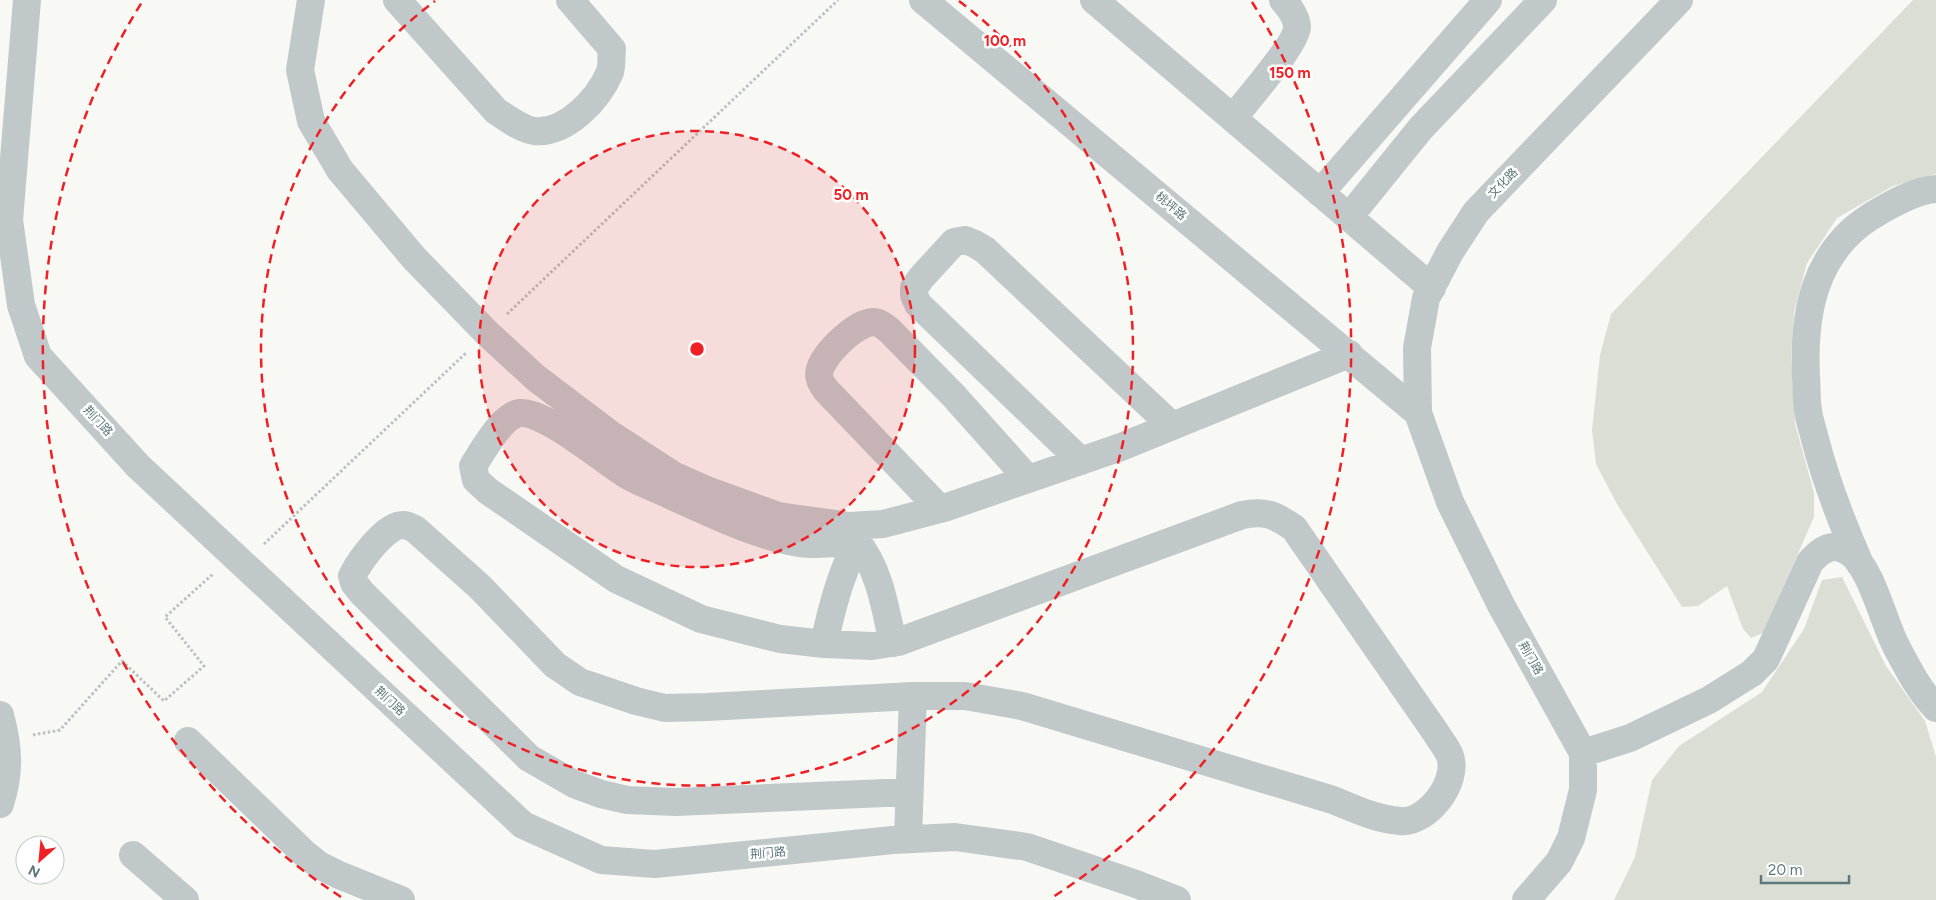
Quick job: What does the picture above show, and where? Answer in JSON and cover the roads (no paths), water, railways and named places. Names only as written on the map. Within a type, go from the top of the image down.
[{"type":"street","name":"荆门路","points":[[27,0],[9,220],[21,305],[38,356],[138,466],[523,825],[601,860],[655,864],[908,839],[955,837],[1027,847],[1177,900]]},
{"type":"street","points":[[311,0],[300,70],[311,121],[340,170],[414,258],[487,333],[536,378],[610,434],[673,475],[709,491],[778,516],[850,526],[884,524],[940,509],[1121,447],[1349,354]]},
{"type":"street","points":[[397,0],[496,111],[515,123],[533,131],[555,129],[573,119],[597,93],[610,71],[612,49],[570,0]]},
{"type":"street","name":"桃坪路","points":[[923,0],[1418,413]]},
{"type":"street","points":[[1094,0],[1432,288]]},
{"type":"street","points":[[1232,118],[1291,44],[1297,29],[1295,18],[1284,0]]},
{"type":"street","points":[[1320,193],[1488,0]]},
{"type":"street","points":[[1349,217],[1421,128],[1543,0]]},
{"type":"street","name":"文化路","points":[[1418,413],[1416,348],[1426,298],[1450,252],[1476,212],[1679,0]]},
{"type":"street","points":[[1936,189],[1928,190],[1887,206],[1857,225],[1838,245],[1816,283],[1808,315],[1805,359],[1808,410],[1823,471],[1847,535],[1895,644],[1927,699],[1936,708]]},
{"type":"street","points":[[1080,460],[918,304],[914,295],[914,288],[954,242],[964,240],[985,250],[1172,426]]},
{"type":"street","points":[[940,509],[826,390],[819,377],[822,362],[850,332],[863,325],[874,322],[882,324],[890,331],[953,395],[1028,479]]},
{"type":"street","points":[[857,542],[811,544],[772,537],[693,506],[628,476],[549,422],[531,415],[520,413],[512,416],[501,425],[473,466],[476,480],[488,491],[616,578],[633,587],[701,619],[780,639],[824,644],[872,646],[893,643],[1242,515],[1258,512],[1272,514],[1294,528],[1436,733],[1450,757],[1451,771],[1442,795],[1430,810],[1417,818],[1401,822],[1369,815],[1333,800],[1022,706],[966,696],[913,696],[665,708],[602,691],[580,682],[555,664],[480,587],[415,529],[404,525],[395,527],[376,542],[352,576],[354,583],[362,593],[529,758],[574,784],[601,794],[627,800],[676,802],[909,792]]},
{"type":"street","name":"荆门路","points":[[1418,413],[1450,502],[1501,605],[1583,753],[1583,790],[1570,838],[1559,862],[1526,900]]},
{"type":"street","points":[[857,542],[872,566],[881,593],[893,643]]},
{"type":"street","points":[[824,644],[836,591],[857,542]]},
{"type":"street","points":[[1583,753],[1630,738],[1648,730],[1709,700],[1752,673],[1766,659],[1810,562],[1822,549],[1835,547],[1849,552],[1862,567]]},
{"type":"street","points":[[908,839],[913,696]]},
{"type":"street","points":[[0,715],[7,740],[8,761],[0,804]]},
{"type":"street","points":[[188,741],[305,854],[320,865],[401,900]]},
{"type":"street","points":[[133,855],[185,900]]}]
